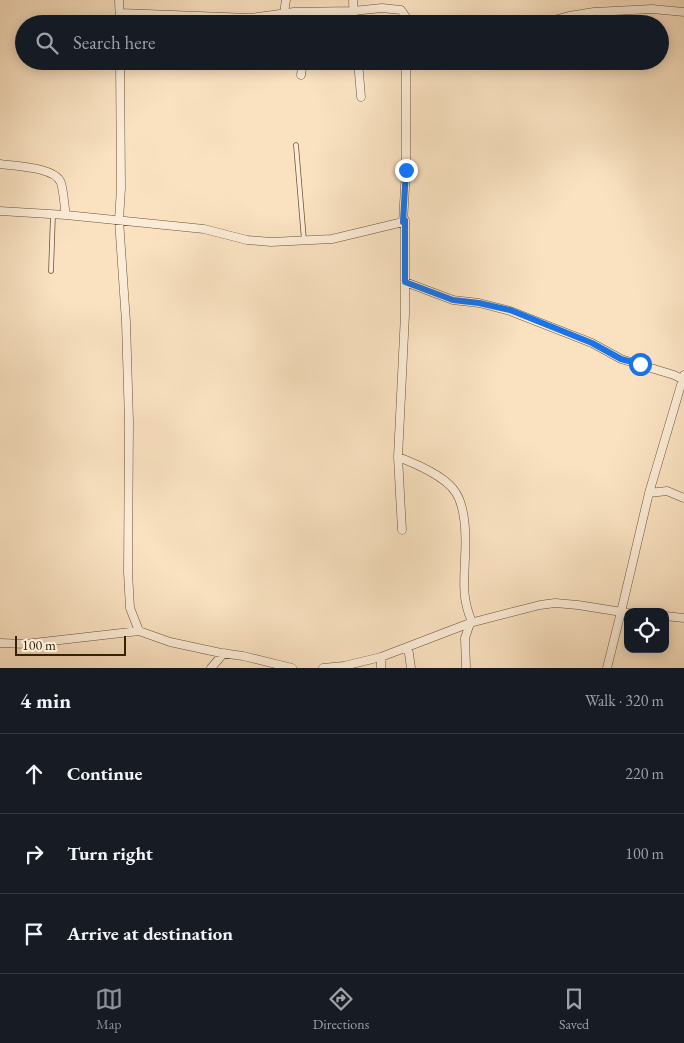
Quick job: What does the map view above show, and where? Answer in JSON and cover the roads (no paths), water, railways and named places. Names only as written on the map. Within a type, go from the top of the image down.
[{"type":"street","points":[[119,0],[120,13],[172,15]]},
{"type":"street","points":[[284,13],[286,0]]},
{"type":"street","points":[[353,0],[353,15]]},
{"type":"street","points":[[270,15],[368,8],[392,8],[401,10],[403,15]]},
{"type":"street","points":[[576,15],[594,12],[652,9],[684,12]]},
{"type":"street","points":[[120,70],[121,188],[119,220],[126,322],[129,422],[129,588],[130,608],[139,632]]},
{"type":"street","points":[[301,75],[302,70]]},
{"type":"street","points":[[359,70],[361,97]]},
{"type":"street","points":[[403,222],[406,170],[406,70]]},
{"type":"street","points":[[0,164],[40,170],[57,177],[61,182],[66,214]]},
{"type":"street","points":[[0,211],[66,214],[204,229],[247,240],[271,242],[332,239],[405,220],[405,314],[398,457],[402,530]]},
{"type":"street","points":[[405,282],[453,300],[479,303],[510,310],[592,343],[621,359],[684,378],[649,493],[625,608]]},
{"type":"street","points":[[398,457],[438,477],[456,493],[462,506],[465,604],[471,622],[466,638],[466,668]]},
{"type":"street","points":[[649,493],[667,491],[684,498]]},
{"type":"street","points":[[322,668],[344,666],[381,657],[471,622],[526,608],[555,603],[624,613],[607,668]]},
{"type":"street","points":[[669,616],[684,618]]},
{"type":"street","points":[[457,627],[466,638]]},
{"type":"street","points":[[0,643],[25,644],[139,632],[170,642],[243,656],[292,668]]},
{"type":"street","points":[[408,646],[411,668]]},
{"type":"street","points":[[211,668],[224,653]]},
{"type":"street","points":[[381,657],[381,668]]},
{"type":"lane","points":[[296,146],[304,241]]},
{"type":"lane","points":[[51,272],[53,214]]}]
